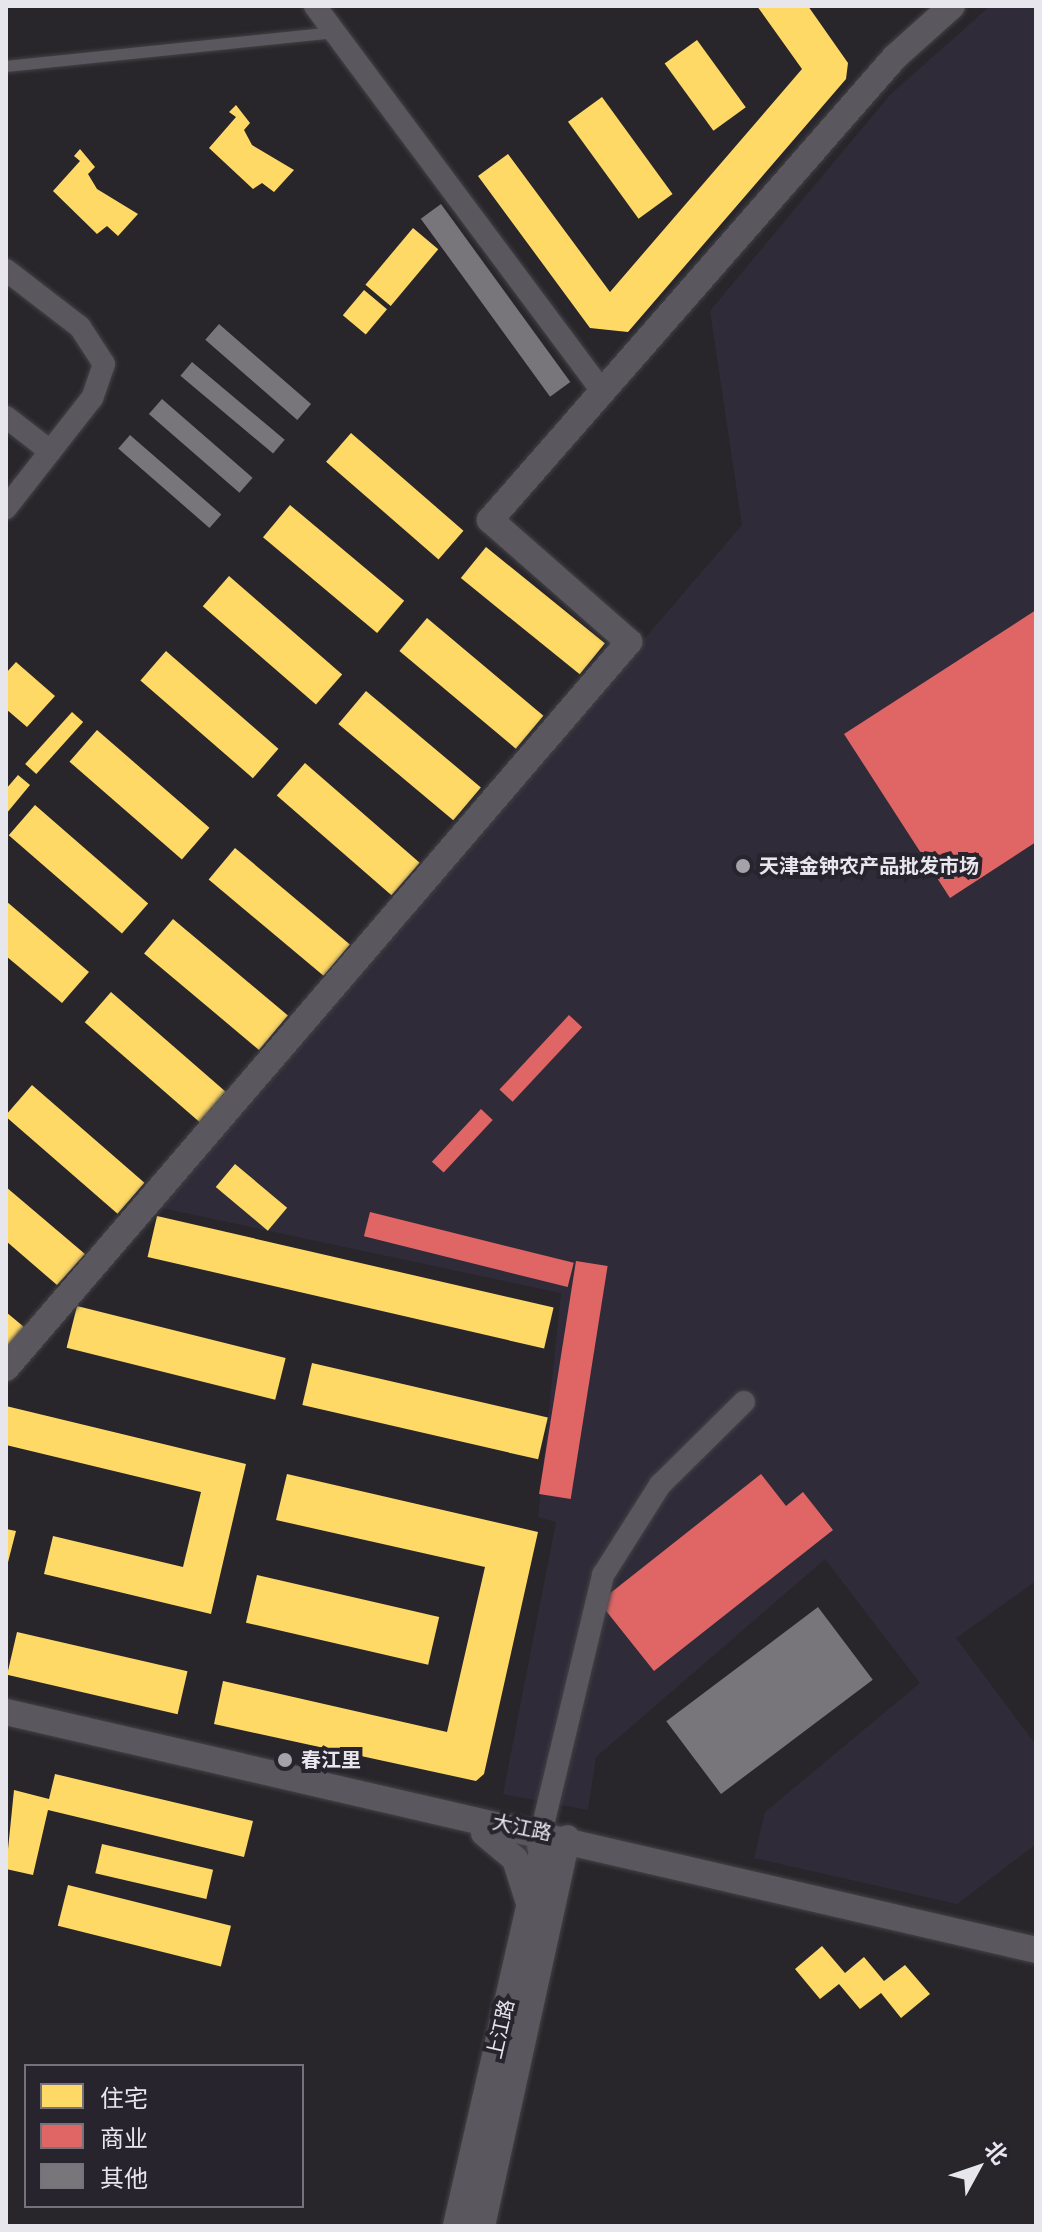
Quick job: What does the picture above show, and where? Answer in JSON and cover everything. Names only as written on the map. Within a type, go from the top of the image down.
[{"type":"street","points":[[315,6],[600,389]]},
{"type":"street","points":[[6,1368],[629,642],[490,520],[600,389],[895,57],[952,6]]},
{"type":"street","points":[[6,270],[80,327],[104,364],[103,380],[6,508]]},
{"type":"street","points":[[6,417],[50,451]]},
{"type":"street","points":[[540,1910],[545,1844],[603,1575],[660,1485],[744,1402]]},
{"type":"street","name":"大江路","points":[[6,1712],[488,1827]]},
{"type":"street","name":"大江路","points":[[6,1726],[488,1827]]},
{"type":"street","points":[[488,1827],[545,1844]]},
{"type":"street","points":[[488,1827],[515,1859],[540,1910]]},
{"type":"street","name":"大江路","points":[[545,1844],[1036,1950]]},
{"type":"street","name":"大江路","points":[[545,1844],[1036,1958]]},
{"type":"street","name":"上江路","points":[[456,2226],[540,1910]]},
{"type":"street","name":"上江路","points":[[482,2226],[540,1910]]},
{"type":"lane","points":[[6,66],[336,32]]},
{"type":"shaded area","name":"天津金钟农产品批发市场","points":[[990,6],[1036,6],[1036,1581],[956,1638],[1036,1745],[1036,1844],[957,1904],[754,1858],[765,1812],[920,1683],[825,1559],[596,1757],[588,1810],[503,1794],[556,1522],[538,1517],[561,1293],[157,1207],[742,525],[710,311],[890,95]]},
{"type":"building: 住宅","points":[[757,6],[808,6],[848,63],[846,79],[628,332],[590,328],[478,176],[508,154],[610,292],[802,69]]},
{"type":"building: 住宅","points":[[697,40],[746,107],[713,131],[665,64]]},
{"type":"building: 住宅","points":[[602,97],[673,194],[639,219],[568,122]]},
{"type":"building: 住宅","points":[[236,105],[250,123],[244,130],[252,145],[294,170],[274,192],[262,183],[253,189],[209,148],[236,117],[229,112]]},
{"type":"building: 住宅","points":[[80,149],[95,167],[88,174],[97,189],[138,214],[118,236],[107,226],[97,234],[53,191],[80,161],[74,156]]},
{"type":"building: 住宅","points":[[413,228],[438,249],[391,306],[365,285]]},
{"type":"building: 住宅","points":[[364,290],[387,309],[366,335],[343,315]]},
{"type":"building: 住宅","points":[[351,433],[463,531],[439,559],[326,462]]},
{"type":"building: 住宅","points":[[290,505],[404,601],[377,633],[263,537]]},
{"type":"building: 住宅","points":[[486,547],[605,643],[580,674],[461,578]]},
{"type":"building: 住宅","points":[[229,576],[342,674],[316,705],[203,606]]},
{"type":"building: 住宅","points":[[427,618],[543,716],[516,749],[399,651]]},
{"type":"building: 住宅","points":[[166,651],[278,749],[253,778],[140,680]]},
{"type":"building: 住宅","points":[[16,662],[55,696],[27,727],[6,709],[6,673]]},
{"type":"building: 住宅","points":[[366,691],[481,787],[453,820],[338,724]]},
{"type":"building: 住宅","points":[[72,712],[83,722],[36,774],[25,764]]},
{"type":"building: 住宅","points":[[97,730],[209,828],[182,859],[69,762]]},
{"type":"building: 住宅","points":[[305,763],[420,863],[392,895],[277,795]]},
{"type":"building: 住宅","points":[[18,775],[30,785],[6,814],[6,789]]},
{"type":"building: 住宅","points":[[35,805],[148,903],[122,934],[9,835]]},
{"type":"building: 住宅","points":[[235,848],[350,944],[324,976],[209,879]]},
{"type":"building: 住宅","points":[[6,901],[89,972],[62,1003],[6,956]]},
{"type":"building: 住宅","points":[[173,919],[288,1015],[259,1050],[144,953]]},
{"type":"building: 住宅","points":[[111,992],[226,1092],[199,1122],[85,1022]]},
{"type":"building: 住宅","points":[[32,1085],[144,1183],[118,1214],[6,1117]]},
{"type":"building: 住宅","points":[[235,1164],[287,1208],[268,1231],[216,1187]]},
{"type":"building: 住宅","points":[[6,1187],[85,1254],[57,1285],[6,1241]]},
{"type":"building: 住宅","points":[[157,1216],[554,1308],[544,1348],[148,1257]]},
{"type":"building: 住宅","points":[[77,1306],[286,1358],[275,1400],[67,1348]]},
{"type":"building: 住宅","points":[[6,1312],[24,1327],[6,1348]]},
{"type":"building: 住宅","points":[[312,1363],[548,1417],[538,1459],[302,1405]]},
{"type":"building: 住宅","points":[[6,1406],[246,1464],[211,1614],[44,1574],[53,1536],[183,1567],[201,1492],[6,1445]]},
{"type":"building: 住宅","points":[[287,1474],[538,1532],[484,1774],[476,1781],[214,1724],[223,1681],[447,1732],[485,1567],[276,1520]]},
{"type":"building: 住宅","points":[[6,1529],[16,1531],[7,1566],[6,1566]]},
{"type":"building: 住宅","points":[[257,1575],[439,1617],[428,1665],[246,1623]]},
{"type":"building: 住宅","points":[[17,1632],[188,1671],[178,1714],[7,1675]]},
{"type":"building: 住宅","points":[[55,1774],[253,1821],[244,1857],[48,1810],[33,1875],[6,1869],[14,1790],[49,1799]]},
{"type":"building: 住宅","points":[[102,1844],[213,1870],[206,1899],[95,1873]]},
{"type":"building: 住宅","points":[[68,1885],[231,1926],[221,1966],[58,1926]]},
{"type":"building: 住宅","points":[[822,1946],[845,1973],[864,1957],[884,1981],[905,1965],[930,1994],[901,2018],[881,1993],[860,2009],[839,1984],[820,1999],[795,1969]]},
{"type":"building: 商业","points":[[1036,610],[1036,842],[950,898],[844,734]]},
{"type":"building: 商业","points":[[569,1015],[582,1027],[513,1102],[499,1090]]},
{"type":"building: 商业","points":[[481,1109],[493,1120],[444,1173],[432,1162]]},
{"type":"building: 商业","points":[[370,1212],[574,1263],[568,1287],[364,1236]]},
{"type":"building: 商业","points":[[576,1261],[608,1266],[571,1499],[539,1494]]},
{"type":"building: 商业","points":[[761,1474],[786,1506],[803,1492],[833,1530],[654,1671],[599,1602]]},
{"type":"building: 其他","points":[[441,204],[570,382],[550,397],[421,219]]},
{"type":"building: 其他","points":[[219,324],[311,404],[297,420],[205,340]]},
{"type":"building: 其他","points":[[192,362],[285,440],[273,454],[180,376]]},
{"type":"building: 其他","points":[[162,399],[253,478],[239,493],[149,414]]},
{"type":"building: 其他","points":[[130,435],[221,514],[210,528],[118,449]]},
{"type":"building: 其他","points":[[818,1607],[873,1680],[721,1794],[666,1721]]},
{"type":"place","name":"天津金钟农产品批发市场","points":[[743,866]]},
{"type":"place","name":"春江里","points":[[285,1760]]}]
